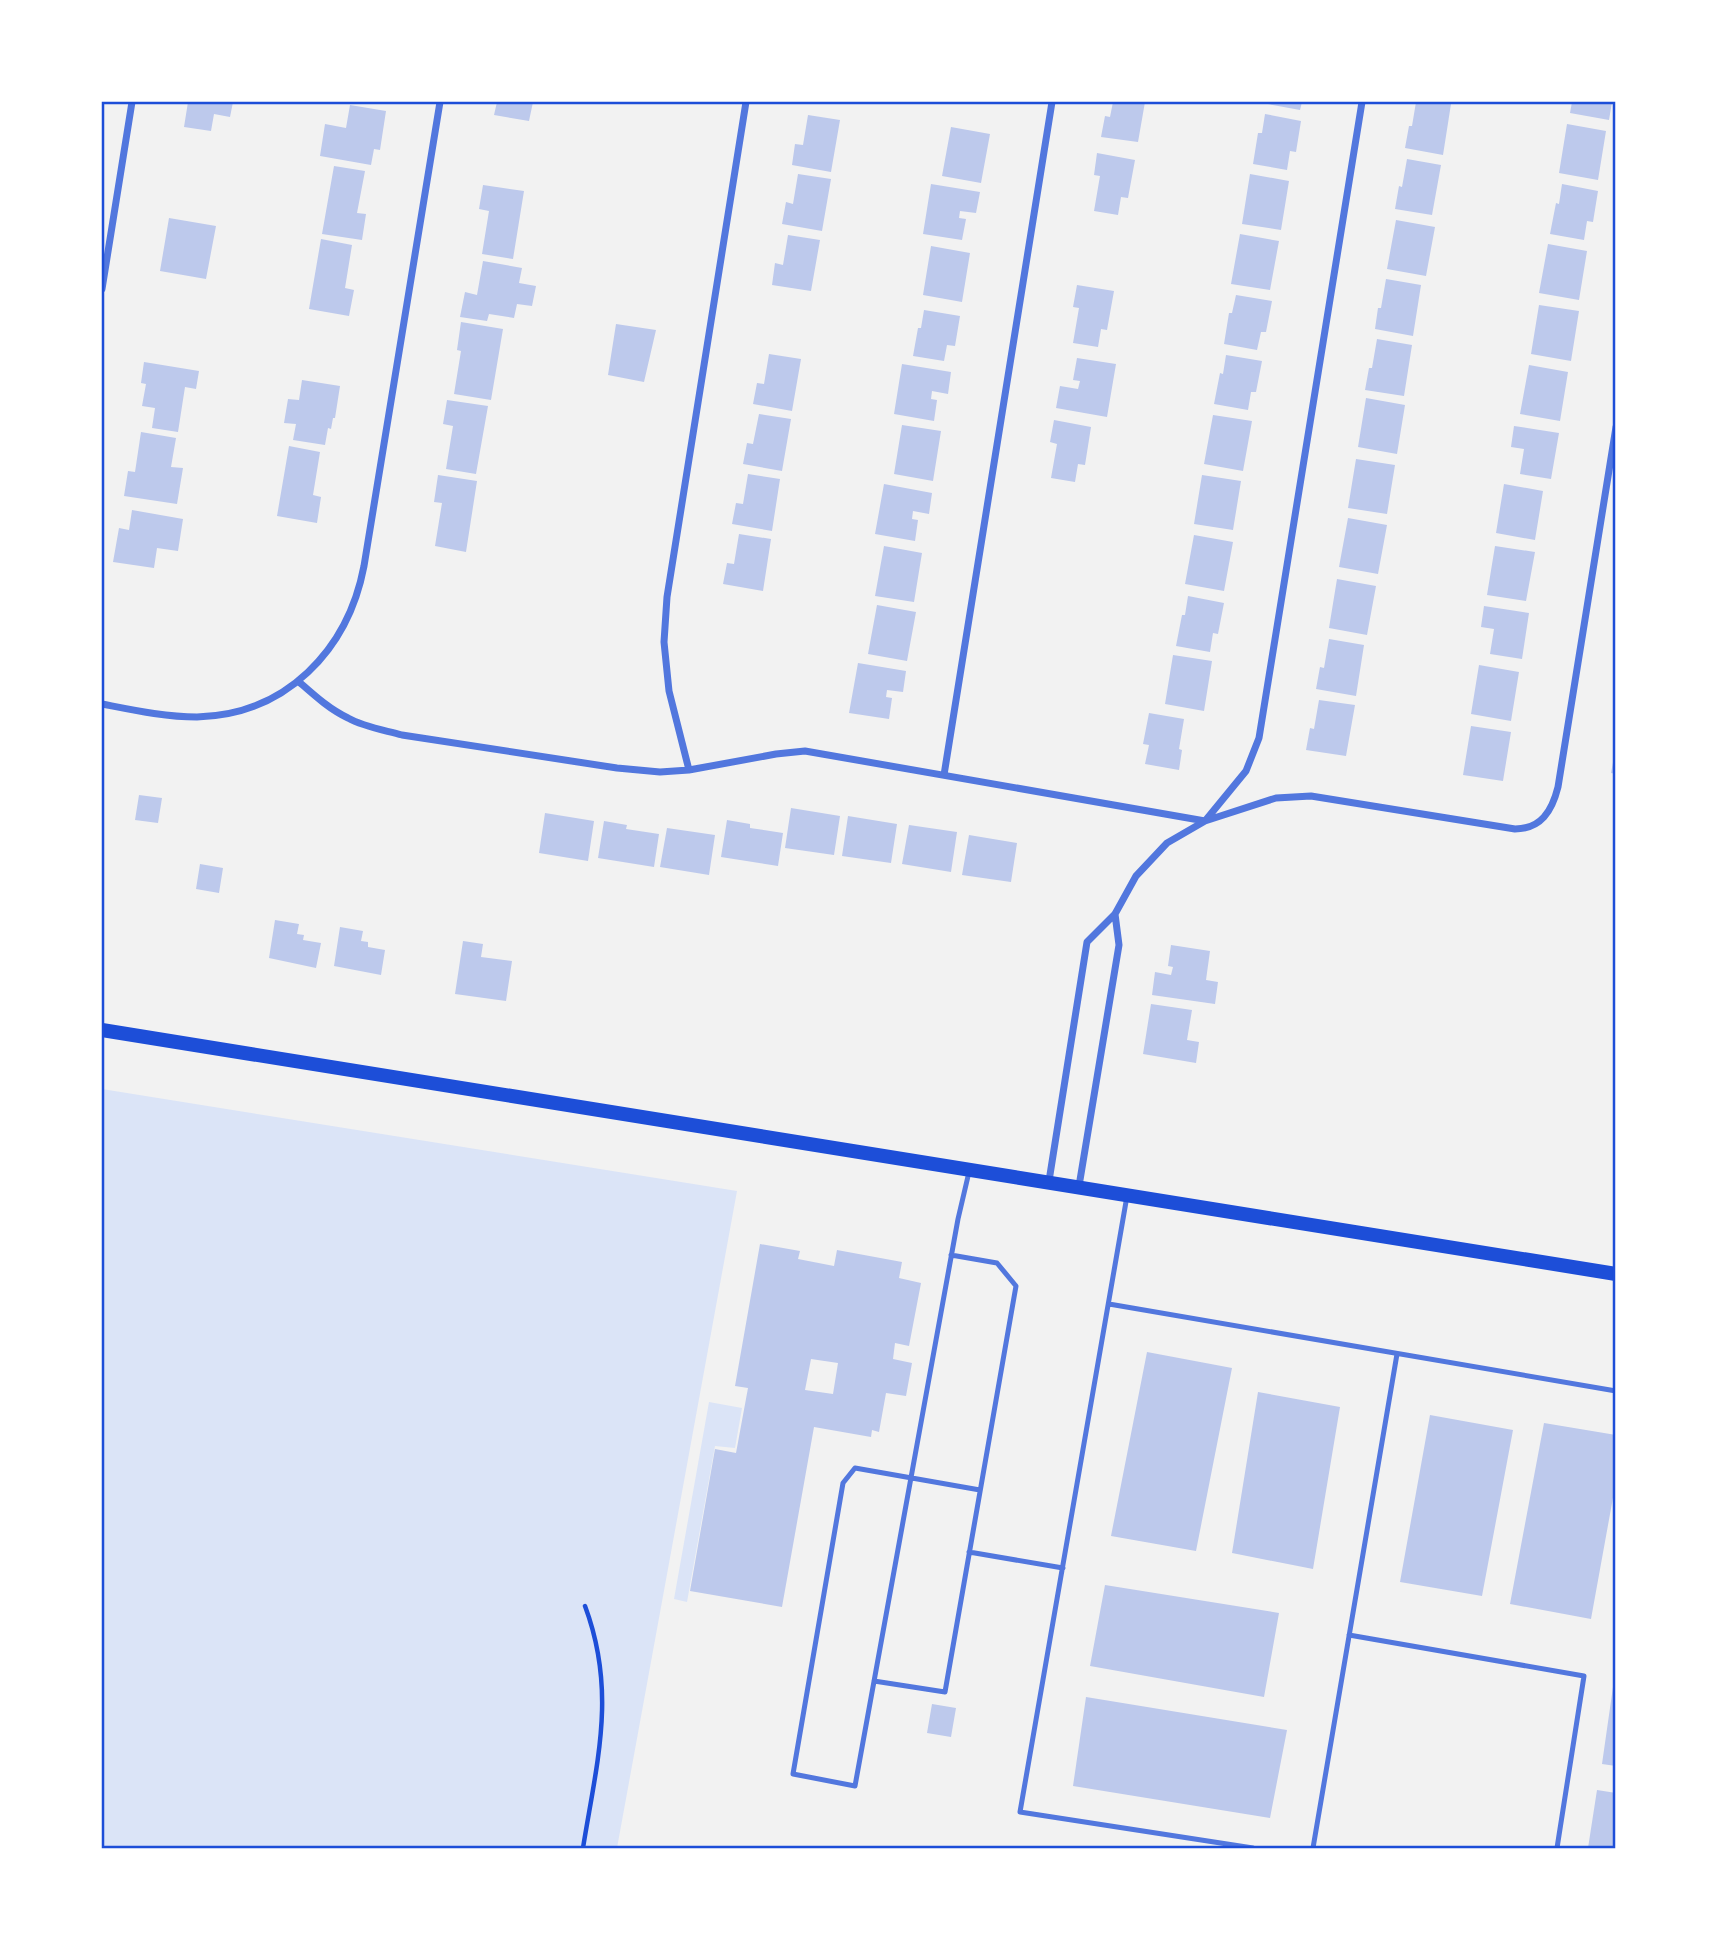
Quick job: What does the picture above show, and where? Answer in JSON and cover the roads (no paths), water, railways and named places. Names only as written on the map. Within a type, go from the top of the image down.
[{"type":"main road","points":[[102,1030],[1615,1274]]},
{"type":"street","points":[[102,289],[132,102]]},
{"type":"street","points":[[102,705],[175,716],[218,715],[253,706],[298,681],[319,662],[349,618],[359,593],[440,102]]},
{"type":"street","points":[[689,771],[669,691],[664,642],[667,597],[746,102]]},
{"type":"street","points":[[944,775],[1052,102]]},
{"type":"street","points":[[1205,821],[1246,771],[1259,738],[1362,102]]},
{"type":"street","points":[[1049,1181],[1087,942],[1115,914],[1136,876],[1167,844],[1205,821],[1276,798],[1311,796],[1515,829],[1528,829],[1544,817],[1554,802],[1558,787],[1615,427]]},
{"type":"street","points":[[298,681],[326,705],[350,720],[402,735],[617,768],[660,772],[689,771],[805,751],[1205,821]]},
{"type":"street","points":[[1079,1186],[1119,945],[1115,914]]},
{"type":"lane","points":[[970,1169],[951,1255],[911,1477],[855,1786],[793,1774],[843,1483],[855,1468],[911,1477],[980,1490]]},
{"type":"lane","points":[[1128,1194],[1020,1812],[1253,1849]]},
{"type":"lane","points":[[874,1681],[945,1692],[1016,1286],[997,1263],[951,1255]]},
{"type":"lane","points":[[1109,1304],[1615,1391]]},
{"type":"lane","points":[[1313,1849],[1397,1353]]},
{"type":"lane","points":[[970,1552],[1063,1568]]},
{"type":"lane","points":[[1349,1635],[1584,1676],[1557,1849]]}]
